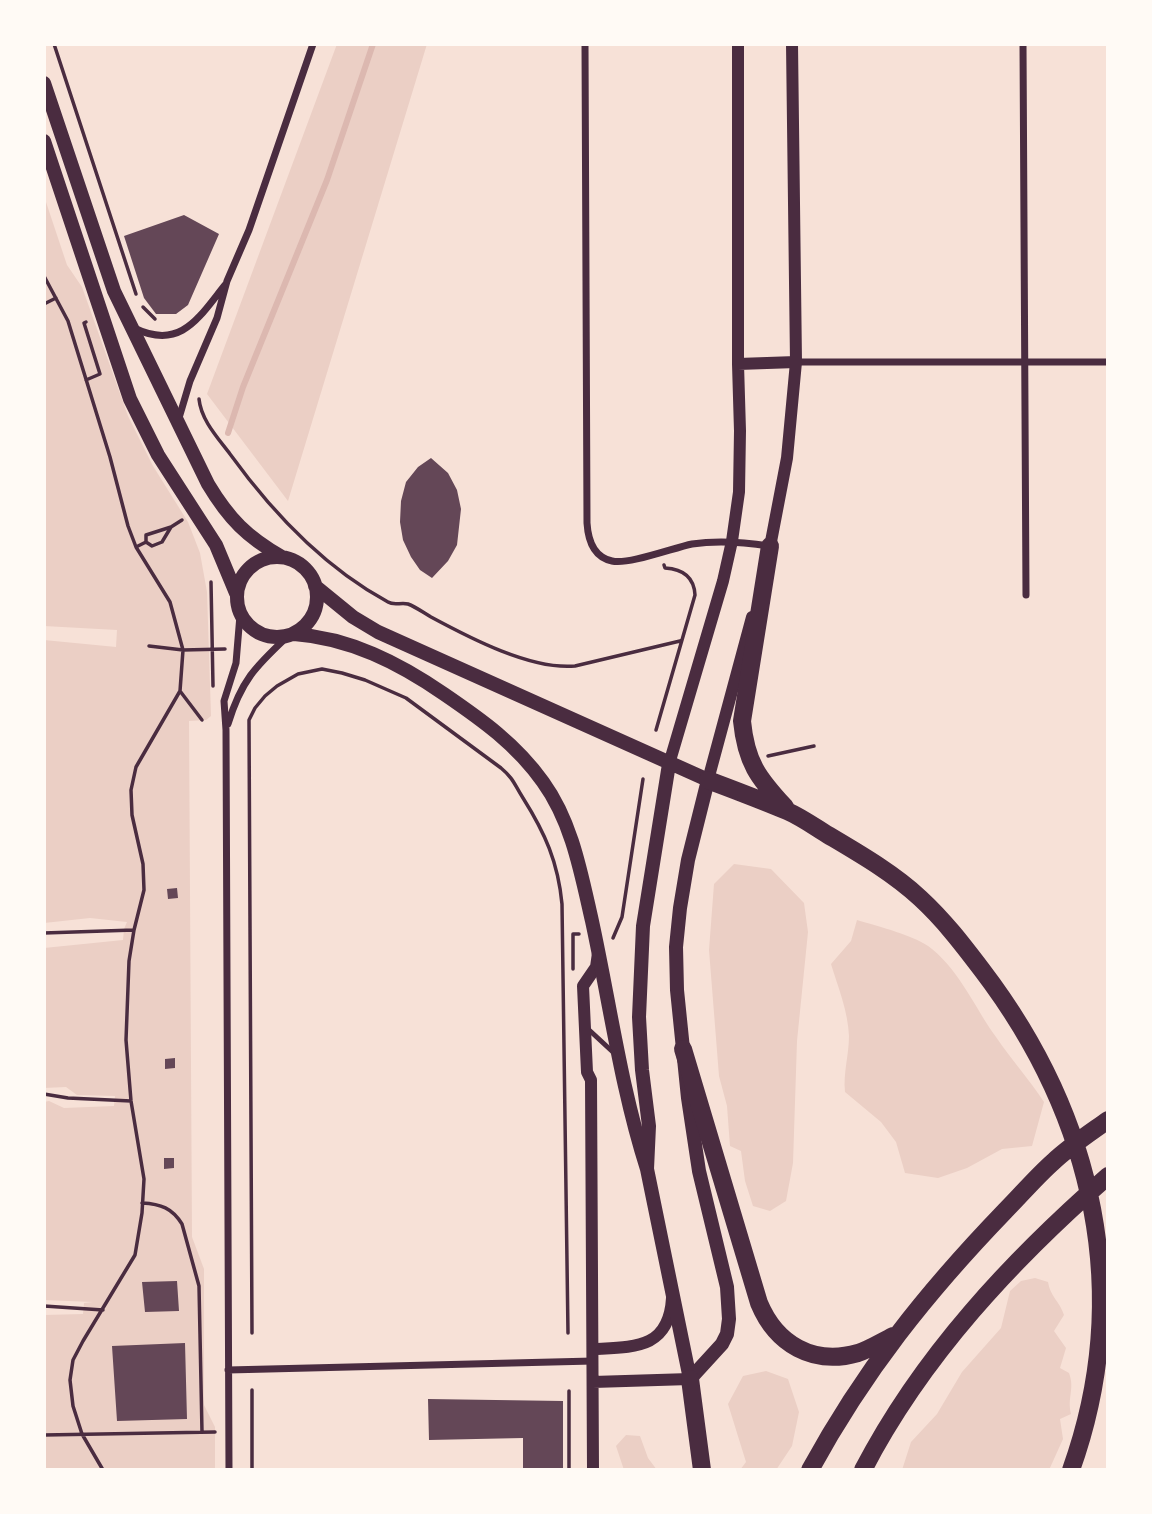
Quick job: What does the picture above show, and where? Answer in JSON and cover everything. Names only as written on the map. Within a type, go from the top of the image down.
[{"type":"highway","points":[[770,546],[742,721],[744,742],[751,763],[760,780],[790,812]]},
{"type":"highway","points":[[708,780],[790,812],[890,874],[919,897],[948,925],[1018,1021],[1053,1083],[1083,1164],[1094,1216],[1100,1264],[1098,1346],[1094,1383],[1071,1470]]},
{"type":"highway","points":[[683,1049],[759,1303],[771,1327],[793,1346],[824,1356],[858,1353],[897,1334]]},
{"type":"highway","points":[[810,1470],[839,1416],[897,1334],[959,1259],[1054,1161],[1108,1120]]},
{"type":"highway","points":[[863,1470],[887,1427],[923,1374],[979,1302],[1073,1207],[1108,1176]]},
{"type":"highway","points":[[690,1379],[702,1470]]},
{"type":"main road","points":[[44,83],[104,266],[129,325],[208,484],[223,508],[249,536],[282,557],[301,565],[311,576],[317,599],[315,611],[309,623],[290,635]]},
{"type":"main road","points":[[44,141],[130,399],[158,455],[216,545],[236,593],[240,615],[247,625],[263,635],[275,638],[290,635],[323,638],[352,645],[381,657],[434,687],[508,740],[544,783],[567,826],[602,945],[631,1119],[647,1169],[690,1379]]},
{"type":"main road","points":[[236,593],[243,574],[254,564],[267,558],[282,557]]},
{"type":"main road","points":[[315,586],[353,617],[378,632],[708,780],[688,860],[676,947],[683,1049],[699,1171],[729,1305],[729,1324],[724,1340],[690,1379]]},
{"type":"main road","points":[[647,1169],[649,1126],[641,1057],[639,973],[643,926],[669,764]]},
{"type":"street","points":[[178,423],[190,382],[217,318],[227,281],[249,230],[313,44]]},
{"type":"street","points":[[585,44],[589,540],[599,555],[619,562],[689,545],[732,541],[770,546]]},
{"type":"street","points":[[669,764],[723,581],[732,541],[740,463],[738,44]]},
{"type":"street","points":[[708,780],[770,546],[787,458],[796,362],[792,44]]},
{"type":"street","points":[[1023,44],[1026,595]]},
{"type":"street","points":[[129,325],[160,336],[179,332],[196,323],[227,281]]},
{"type":"street","points":[[738,364],[1108,362]]},
{"type":"street","points":[[229,1470],[224,701],[236,663],[240,615]]},
{"type":"street","points":[[226,730],[237,697],[248,677],[290,635]]},
{"type":"street","points":[[593,1470],[591,1080],[587,1072],[583,986],[597,964],[602,945]]},
{"type":"street","points":[[228,1370],[593,1355],[647,1343],[655,1337],[669,1316],[672,1299],[670,1282]]},
{"type":"street","points":[[593,1382],[690,1379]]},
{"type":"lane","points":[[584,1025],[619,1058]]},
{"type":"path","points":[[54,44],[139,302],[155,319]]},
{"type":"path","points":[[44,276],[68,321],[128,526],[136,547],[170,602],[183,650],[180,691],[136,767],[131,790],[132,815],[143,864],[144,891],[129,961],[126,1040],[131,1101],[144,1179],[135,1255],[73,1360],[69,1380],[73,1406],[82,1434],[103,1470]]},
{"type":"path","points":[[44,304],[56,298]]},
{"type":"path","points":[[86,380],[100,374],[84,323],[92,320]]},
{"type":"path","points":[[199,394],[200,405],[210,428],[246,477],[283,519],[330,562],[391,605],[407,603],[465,636],[558,667],[575,666],[680,640]]},
{"type":"path","points":[[146,542],[146,535],[171,527],[183,519]]},
{"type":"path","points":[[146,542],[152,546],[162,542],[171,527]]},
{"type":"path","points":[[136,547],[146,542]]},
{"type":"path","points":[[656,730],[695,589],[683,571],[665,568],[664,563]]},
{"type":"path","points":[[210,575],[213,693]]},
{"type":"path","points":[[149,646],[183,650],[227,649]]},
{"type":"path","points":[[252,1333],[248,720],[254,708],[277,686],[298,674],[322,669],[365,680],[406,698],[513,778],[544,832],[560,885],[562,904],[568,1333]]},
{"type":"path","points":[[180,691],[202,720]]},
{"type":"path","points":[[763,757],[814,746]]},
{"type":"path","points":[[602,945],[613,937],[622,917],[643,779]]},
{"type":"path","points":[[44,933],[134,930]]},
{"type":"path","points":[[44,1094],[131,1101]]},
{"type":"path","points":[[142,1203],[163,1205],[178,1217],[199,1286],[202,1432]]},
{"type":"path","points":[[44,1306],[103,1310]]},
{"type":"path","points":[[252,1391],[252,1470]]},
{"type":"path","points":[[569,1391],[569,1470]]},
{"type":"path","points":[[44,1435],[215,1432]]},
{"type":"shaded area","points":[[337,44],[427,44],[288,501],[207,394]]},
{"type":"shaded area","points":[[44,196],[67,265],[82,287],[128,416],[153,466],[188,522],[200,553],[207,592],[211,716],[206,720],[189,721],[192,1237],[204,1269],[204,1405],[215,1427],[215,1470],[44,1470],[44,1315],[83,1314],[84,1303],[93,1302],[44,1300],[44,1102],[49,1101],[64,1108],[114,1106],[115,1096],[77,1095],[66,1087],[44,1088],[44,948],[123,940],[127,922],[90,918],[44,923],[44,640],[116,647],[117,630],[44,626]]},
{"type":"shaded area","points":[[734,864],[771,869],[804,903],[808,932],[797,1041],[793,1163],[786,1201],[770,1211],[753,1206],[745,1181],[741,1151],[730,1146],[727,1106],[719,1076],[709,950],[714,884]]},
{"type":"shaded area","points":[[857,920],[925,944],[951,969],[1044,1102],[1032,1146],[1002,1149],[967,1168],[938,1178],[905,1173],[896,1142],[881,1122],[845,1092],[848,1027],[831,964],[851,941]]},
{"type":"shaded area","points":[[1035,1278],[1048,1282],[1064,1315],[1054,1331],[1066,1348],[1060,1368],[1069,1373],[1071,1384],[1071,1414],[1060,1419],[1063,1439],[1049,1470],[902,1470],[911,1442],[937,1414],[962,1372],[1001,1328],[1010,1291],[1021,1281]]},
{"type":"shaded area","points":[[766,1371],[788,1379],[799,1412],[792,1446],[776,1470],[740,1470],[746,1462],[728,1404],[743,1376]]},
{"type":"shaded area","points":[[626,1435],[640,1436],[648,1458],[657,1470],[624,1470],[616,1446]]},
{"type":"building","points":[[184,215],[219,234],[188,305],[176,314],[156,314],[144,298],[124,236]]},
{"type":"building","points":[[431,458],[448,473],[457,490],[461,509],[457,545],[448,561],[432,578],[420,570],[411,557],[403,540],[400,522],[401,501],[406,482],[418,467]]},
{"type":"building","points":[[177,888],[178,898],[168,899],[167,889]]},
{"type":"building","points":[[175,1058],[175,1068],[165,1069],[165,1059]]},
{"type":"building","points":[[164,1158],[174,1158],[174,1168],[164,1169]]},
{"type":"building","points":[[177,1281],[179,1311],[145,1312],[142,1282]]},
{"type":"building","points":[[185,1343],[187,1419],[117,1421],[112,1346]]},
{"type":"building","points":[[428,1399],[563,1401],[563,1470],[523,1470],[523,1438],[429,1440]]},
{"type":"waterway","points":[[228,433],[243,387],[327,180],[373,44]]}]
